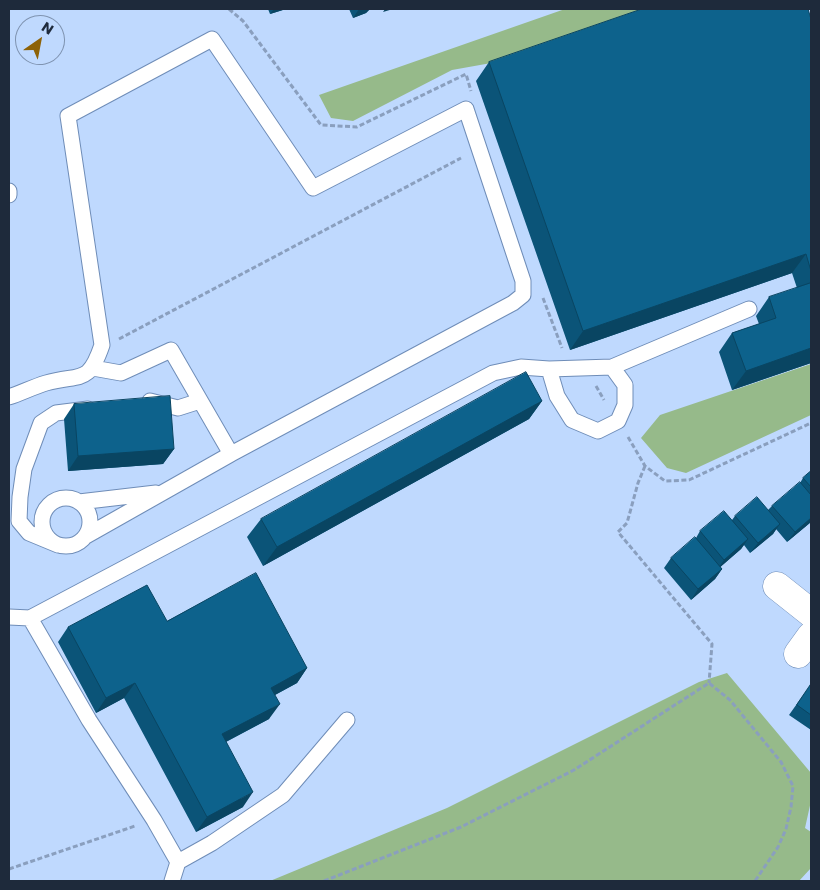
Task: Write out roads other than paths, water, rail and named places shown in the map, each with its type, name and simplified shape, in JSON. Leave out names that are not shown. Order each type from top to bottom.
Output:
[{"type":"street","points":[[777,586],[811,613]]},
{"type":"lane","points":[[9,398],[47,383],[81,377],[93,368],[102,344],[68,116],[212,39],[313,188],[466,110],[523,281],[523,295],[513,303],[232,454],[86,536],[74,545],[58,544],[30,533],[19,520],[20,497],[24,470],[41,423],[56,413],[104,407]]},
{"type":"lane","points":[[9,617],[30,618],[492,373],[521,367],[549,369],[612,367],[749,308]]},
{"type":"lane","points":[[93,368],[121,373],[171,350],[232,454]]},
{"type":"lane","points":[[549,369],[557,396],[572,420],[598,430],[618,421],[625,405],[625,385],[612,367]]},
{"type":"lane","points":[[140,402],[148,401],[178,408],[200,401]]},
{"type":"lane","points":[[79,502],[163,493]]},
{"type":"lane","points":[[58,544],[51,541],[46,535],[42,520],[49,506],[56,501],[71,499],[85,507],[90,521],[86,536]]},
{"type":"lane","points":[[30,618],[89,720],[154,820],[178,862]]},
{"type":"lane","points":[[172,881],[178,862],[212,844],[283,795],[347,720]]}]
